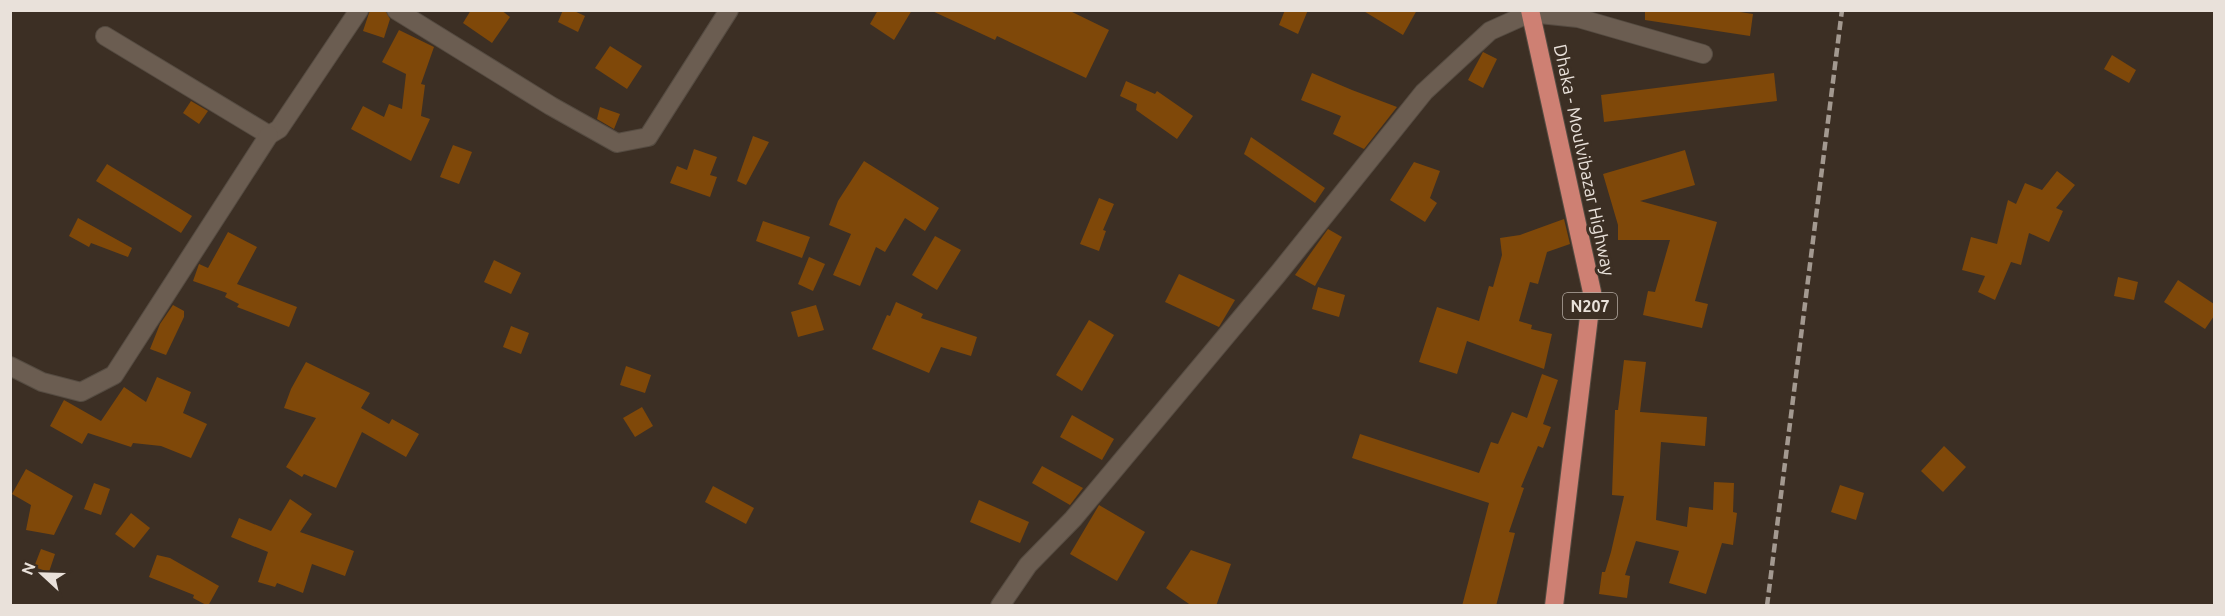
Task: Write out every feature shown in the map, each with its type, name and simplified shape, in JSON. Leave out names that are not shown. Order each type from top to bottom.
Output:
[{"type":"highway","name":"Dhaka - Moulvibazar Highway","points":[[1530,12],[1592,292],[1554,606]]},
{"type":"street","points":[[10,366],[42,382],[81,392],[114,375],[269,135],[279,129],[359,10]]},
{"type":"street","points":[[396,10],[551,106],[617,143],[648,137],[729,10]]},
{"type":"street","points":[[1000,606],[1028,565],[1081,510],[1277,275],[1424,92],[1490,31],[1530,12],[1578,18],[1703,54]]},
{"type":"street","points":[[105,36],[269,135]]},
{"type":"building","points":[[370,10],[385,10],[390,19],[384,38],[363,31]]},
{"type":"building","points":[[471,10],[501,10],[510,17],[492,43],[463,23]]},
{"type":"building","points":[[563,10],[572,10],[585,16],[578,32],[558,22]]},
{"type":"building","points":[[878,10],[912,10],[894,40],[870,24]]},
{"type":"building","points":[[930,10],[1068,10],[1109,30],[1086,78],[997,36],[995,40]]},
{"type":"building","points":[[1285,10],[1308,10],[1298,34],[1279,25]]},
{"type":"building","points":[[1362,10],[1417,10],[1403,35]]},
{"type":"building","points":[[1645,10],[1727,10],[1753,14],[1750,36],[1645,20]]},
{"type":"building","points":[[399,30],[434,47],[421,84],[425,85],[421,116],[430,119],[411,161],[351,129],[363,106],[384,117],[389,104],[402,109],[406,74],[382,62]]},
{"type":"building","points":[[610,46],[642,66],[627,89],[595,68]]},
{"type":"building","points":[[1483,52],[1497,59],[1483,88],[1468,80]]},
{"type":"building","points":[[2112,55],[2136,70],[2129,83],[2104,69]]},
{"type":"building","points":[[1312,73],[1397,107],[1364,149],[1333,134],[1341,116],[1301,100]]},
{"type":"building","points":[[1774,73],[1777,101],[1604,122],[1601,95]]},
{"type":"building","points":[[1126,81],[1155,94],[1157,91],[1193,116],[1177,139],[1136,110],[1137,104],[1120,96]]},
{"type":"building","points":[[191,101],[208,111],[199,124],[183,113]]},
{"type":"building","points":[[600,107],[620,114],[614,129],[597,119]]},
{"type":"building","points":[[753,136],[769,142],[746,185],[737,181]]},
{"type":"building","points":[[1251,137],[1325,188],[1315,203],[1244,154]]},
{"type":"building","points":[[453,145],[472,152],[459,184],[440,177]]},
{"type":"building","points":[[694,149],[717,157],[710,175],[717,177],[710,197],[670,183],[677,166],[687,170]]},
{"type":"building","points":[[1685,150],[1695,185],[1640,201],[1717,222],[1695,301],[1708,304],[1702,328],[1643,315],[1648,291],[1655,292],[1670,240],[1618,240],[1618,225],[1603,174]]},
{"type":"building","points":[[864,161],[939,208],[925,231],[905,218],[885,252],[876,247],[860,286],[833,275],[851,234],[829,225],[838,201]]},
{"type":"building","points":[[1414,162],[1440,171],[1430,198],[1437,203],[1425,222],[1390,200]]},
{"type":"building","points":[[107,164],[192,216],[181,233],[96,181]]},
{"type":"building","points":[[2057,171],[2075,185],[2056,208],[2063,211],[2049,242],[2029,233],[2021,265],[2011,262],[1995,300],[1978,292],[1985,276],[1962,270],[1971,237],[1997,244],[2008,200],[2016,204],[2025,183],[2042,190]]},
{"type":"building","points":[[1099,198],[1114,204],[1103,230],[1106,231],[1099,251],[1080,244]]},
{"type":"building","points":[[78,218],[132,248],[128,257],[91,243],[89,247],[69,236]]},
{"type":"building","points":[[1564,219],[1570,244],[1547,252],[1538,284],[1530,282],[1519,321],[1532,325],[1531,329],[1552,334],[1544,369],[1467,341],[1457,374],[1419,362],[1437,307],[1479,321],[1489,286],[1493,287],[1502,255],[1500,238],[1520,235]]},
{"type":"building","points":[[763,221],[810,237],[802,258],[756,241]]},
{"type":"building","points":[[1328,229],[1342,237],[1315,286],[1295,275]]},
{"type":"building","points":[[228,232],[257,247],[237,284],[297,307],[289,327],[237,307],[239,304],[225,297],[227,293],[193,281],[199,264],[208,268]]},
{"type":"building","points":[[935,236],[961,250],[937,290],[912,275]]},
{"type":"building","points":[[809,257],[825,264],[813,291],[798,284]]},
{"type":"building","points":[[494,260],[521,273],[511,294],[484,282]]},
{"type":"building","points":[[1179,274],[1235,300],[1219,327],[1165,302]]},
{"type":"building","points":[[2118,277],[2138,282],[2134,300],[2114,296]]},
{"type":"building","points":[[2178,280],[2214,304],[2214,316],[2205,329],[2164,302]]},
{"type":"building","points":[[1318,287],[1345,295],[1339,317],[1312,309]]},
{"type":"building","points":[[896,302],[923,314],[921,318],[977,337],[971,356],[941,347],[929,373],[872,349],[887,315],[890,316]]},
{"type":"building","points":[[173,305],[184,311],[184,317],[166,355],[150,349],[160,324]]},
{"type":"building","points":[[816,305],[824,330],[798,337],[791,312]]},
{"type":"building","points":[[1089,320],[1114,335],[1082,391],[1056,375]]},
{"type":"building","points":[[511,326],[529,333],[521,354],[503,347]]},
{"type":"building","points":[[1624,360],[1646,362],[1640,412],[1707,417],[1705,446],[1661,442],[1656,520],[1687,527],[1689,507],[1713,510],[1714,482],[1734,483],[1733,512],[1737,513],[1733,545],[1722,543],[1706,594],[1669,583],[1679,551],[1636,541],[1625,575],[1630,576],[1627,598],[1599,594],[1602,572],[1605,572],[1611,552],[1624,496],[1612,495],[1615,410],[1618,410]]},
{"type":"building","points":[[306,362],[370,393],[361,408],[389,424],[392,419],[419,434],[406,457],[362,432],[336,488],[304,474],[302,477],[286,467],[316,418],[284,408],[291,389]]},
{"type":"building","points":[[626,366],[651,375],[645,393],[620,385]]},
{"type":"building","points":[[1542,374],[1558,380],[1543,424],[1551,427],[1543,448],[1538,446],[1521,487],[1524,488],[1509,532],[1515,533],[1496,606],[1462,606],[1489,503],[1352,458],[1360,434],[1479,473],[1491,442],[1498,444],[1512,412],[1527,418]]},
{"type":"building","points":[[157,377],[191,392],[183,413],[207,424],[191,458],[161,446],[133,443],[131,447],[88,433],[82,444],[50,426],[64,400],[101,421],[124,387],[146,402]]},
{"type":"building","points":[[642,407],[653,426],[635,437],[623,418]]},
{"type":"building","points":[[1072,415],[1114,439],[1102,460],[1060,437]]},
{"type":"building","points":[[1944,446],[1966,467],[1943,492],[1921,471]]},
{"type":"building","points":[[1042,466],[1083,488],[1070,505],[1032,483]]},
{"type":"building","points":[[26,469],[73,496],[54,535],[26,530],[31,505],[12,494]]},
{"type":"building","points":[[94,483],[110,489],[101,515],[84,509]]},
{"type":"building","points":[[1840,485],[1864,493],[1856,520],[1831,512]]},
{"type":"building","points":[[713,486],[754,508],[746,524],[705,502]]},
{"type":"building","points":[[290,499],[312,514],[300,532],[354,551],[345,576],[312,564],[303,593],[277,583],[275,587],[258,582],[268,552],[231,537],[239,518],[271,531]]},
{"type":"building","points":[[979,500],[1029,522],[1020,543],[970,522]]},
{"type":"building","points":[[1099,505],[1145,532],[1117,581],[1070,554]]},
{"type":"building","points":[[131,513],[150,528],[134,548],[115,534]]},
{"type":"building","points":[[41,549],[55,554],[49,572],[34,567]]},
{"type":"building","points":[[1191,550],[1231,564],[1216,606],[1192,606],[1166,588]]},
{"type":"building","points":[[157,555],[170,558],[219,586],[208,606],[193,598],[194,595],[149,577]]},
{"type":"railway","points":[[1767,606],[1842,10]]}]
